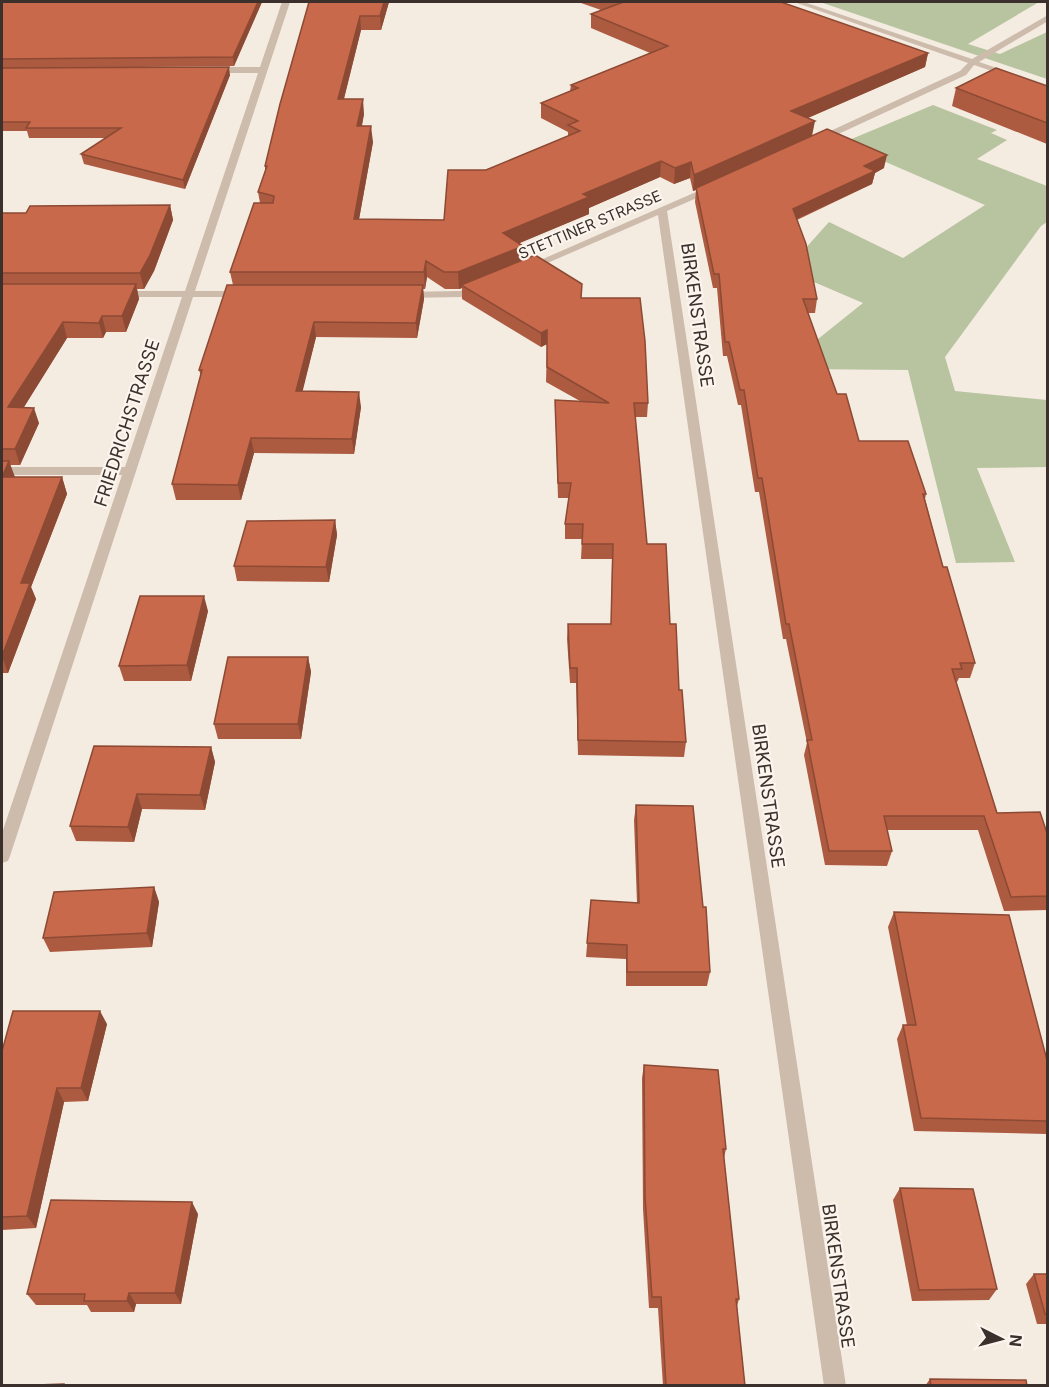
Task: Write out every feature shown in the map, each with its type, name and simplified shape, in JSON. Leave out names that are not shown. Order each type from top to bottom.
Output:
[{"type":"street","name":"FRIEDRICHSTRASSE","points":[[2,856],[286,2]]},
{"type":"street","points":[[798,2],[1047,88]]},
{"type":"street","points":[[806,145],[963,73],[973,62],[1047,16]]},
{"type":"street","points":[[203,70],[262,70]]},
{"type":"street","name":"STETTINER STRASSE","points":[[510,275],[723,183]]},
{"type":"street","name":"BIRKENSTRASSE","points":[[662,211],[835,1386]]},
{"type":"street","points":[[392,294],[461,294],[488,284]]},
{"type":"street","points":[[107,294],[261,294]]},
{"type":"street","points":[[2,471],[130,471]]},
{"type":"green space","points":[[820,2],[1039,2],[968,44],[1000,54],[1047,32],[1047,79]]},
{"type":"green space","points":[[933,105],[997,130],[991,133],[1007,140],[977,159],[1047,186],[1047,222],[1041,226],[945,357],[955,391],[1047,400],[1047,467],[977,468],[1015,562],[956,563],[908,370],[802,369],[798,355],[863,303],[786,270],[829,222],[903,258],[985,205],[842,143]]},
{"type":"building","points":[[2,2],[258,2],[233,57],[2,59]]},
{"type":"building","points":[[309,2],[384,2],[380,16],[360,16],[338,99],[363,99],[357,126],[371,126],[354,219],[444,220],[448,170],[486,170],[580,131],[568,125],[578,121],[541,103],[578,88],[571,85],[668,46],[591,14],[621,3],[616,2],[781,2],[928,53],[791,111],[815,121],[694,175],[691,162],[675,168],[661,161],[583,194],[589,197],[503,233],[523,246],[458,272],[444,272],[426,261],[424,272],[230,272],[254,203],[273,203],[274,196],[258,192],[267,166],[265,166],[280,104]]},
{"type":"building","points":[[229,67],[183,180],[81,154],[121,128],[26,128],[30,122],[2,122],[2,68]]},
{"type":"building","points":[[996,68],[1047,86],[1047,123],[956,88]]},
{"type":"building","points":[[827,129],[887,155],[864,166],[875,171],[793,209],[806,244],[817,299],[803,299],[837,394],[846,394],[859,441],[908,441],[926,494],[923,494],[943,567],[947,567],[975,663],[960,663],[962,669],[952,669],[997,813],[1040,812],[1047,833],[1047,896],[1011,897],[984,816],[884,816],[892,851],[829,851],[807,740],[812,740],[789,624],[786,624],[762,478],[758,478],[744,390],[740,390],[729,342],[725,342],[719,274],[714,274],[696,188]]},
{"type":"building","points":[[170,205],[150,255],[140,273],[2,273],[2,213],[26,213],[30,206]]},
{"type":"building","points":[[535,255],[582,284],[581,298],[640,298],[648,403],[634,403],[647,544],[666,544],[670,624],[676,624],[679,690],[682,690],[686,742],[578,740],[577,668],[570,668],[568,624],[611,624],[613,544],[582,544],[583,524],[565,524],[571,483],[558,483],[555,400],[609,403],[547,367],[547,330],[541,333],[461,285]]},
{"type":"building","points":[[2,284],[136,284],[122,316],[102,316],[99,323],[63,322],[8,407],[34,408],[15,449],[2,449]]},
{"type":"building","points":[[227,285],[423,285],[416,323],[314,322],[296,391],[359,392],[352,439],[251,438],[238,485],[172,484],[202,370],[199,370]]},
{"type":"building","points":[[2,461],[9,461],[2,477]]},
{"type":"building","points":[[2,477],[62,477],[21,583],[30,583],[2,656]]},
{"type":"building","points":[[335,520],[326,567],[234,566],[247,521]]},
{"type":"building","points":[[140,596],[204,596],[187,665],[119,666]]},
{"type":"building","points":[[228,657],[308,657],[298,724],[214,724]]},
{"type":"building","points":[[94,746],[211,747],[200,795],[137,794],[128,827],[70,826]]},
{"type":"building","points":[[636,805],[693,806],[703,907],[706,907],[710,972],[627,972],[627,945],[587,943],[591,900],[639,903]]},
{"type":"building","points":[[154,887],[147,933],[43,938],[54,892]]},
{"type":"building","points":[[894,912],[1009,915],[1047,1060],[1047,1121],[921,1118],[903,1025],[916,1025]]},
{"type":"building","points":[[13,1011],[100,1011],[81,1088],[57,1088],[27,1216],[2,1217],[2,1051]]},
{"type":"building","points":[[644,1065],[718,1070],[745,1386],[666,1386],[661,1297],[652,1297],[645,1197]]},
{"type":"building","points":[[900,1188],[973,1189],[997,1289],[919,1290]]},
{"type":"building","points":[[51,1200],[192,1202],[175,1293],[129,1293],[127,1301],[84,1301],[85,1294],[27,1294]]},
{"type":"building","points":[[1034,1274],[1047,1274],[1047,1314],[1045,1314]]},
{"type":"building","points":[[930,1379],[1026,1380],[1027,1386],[931,1386]]},
{"type":"building","points":[[64,1384],[64,1386],[7,1386]]}]
